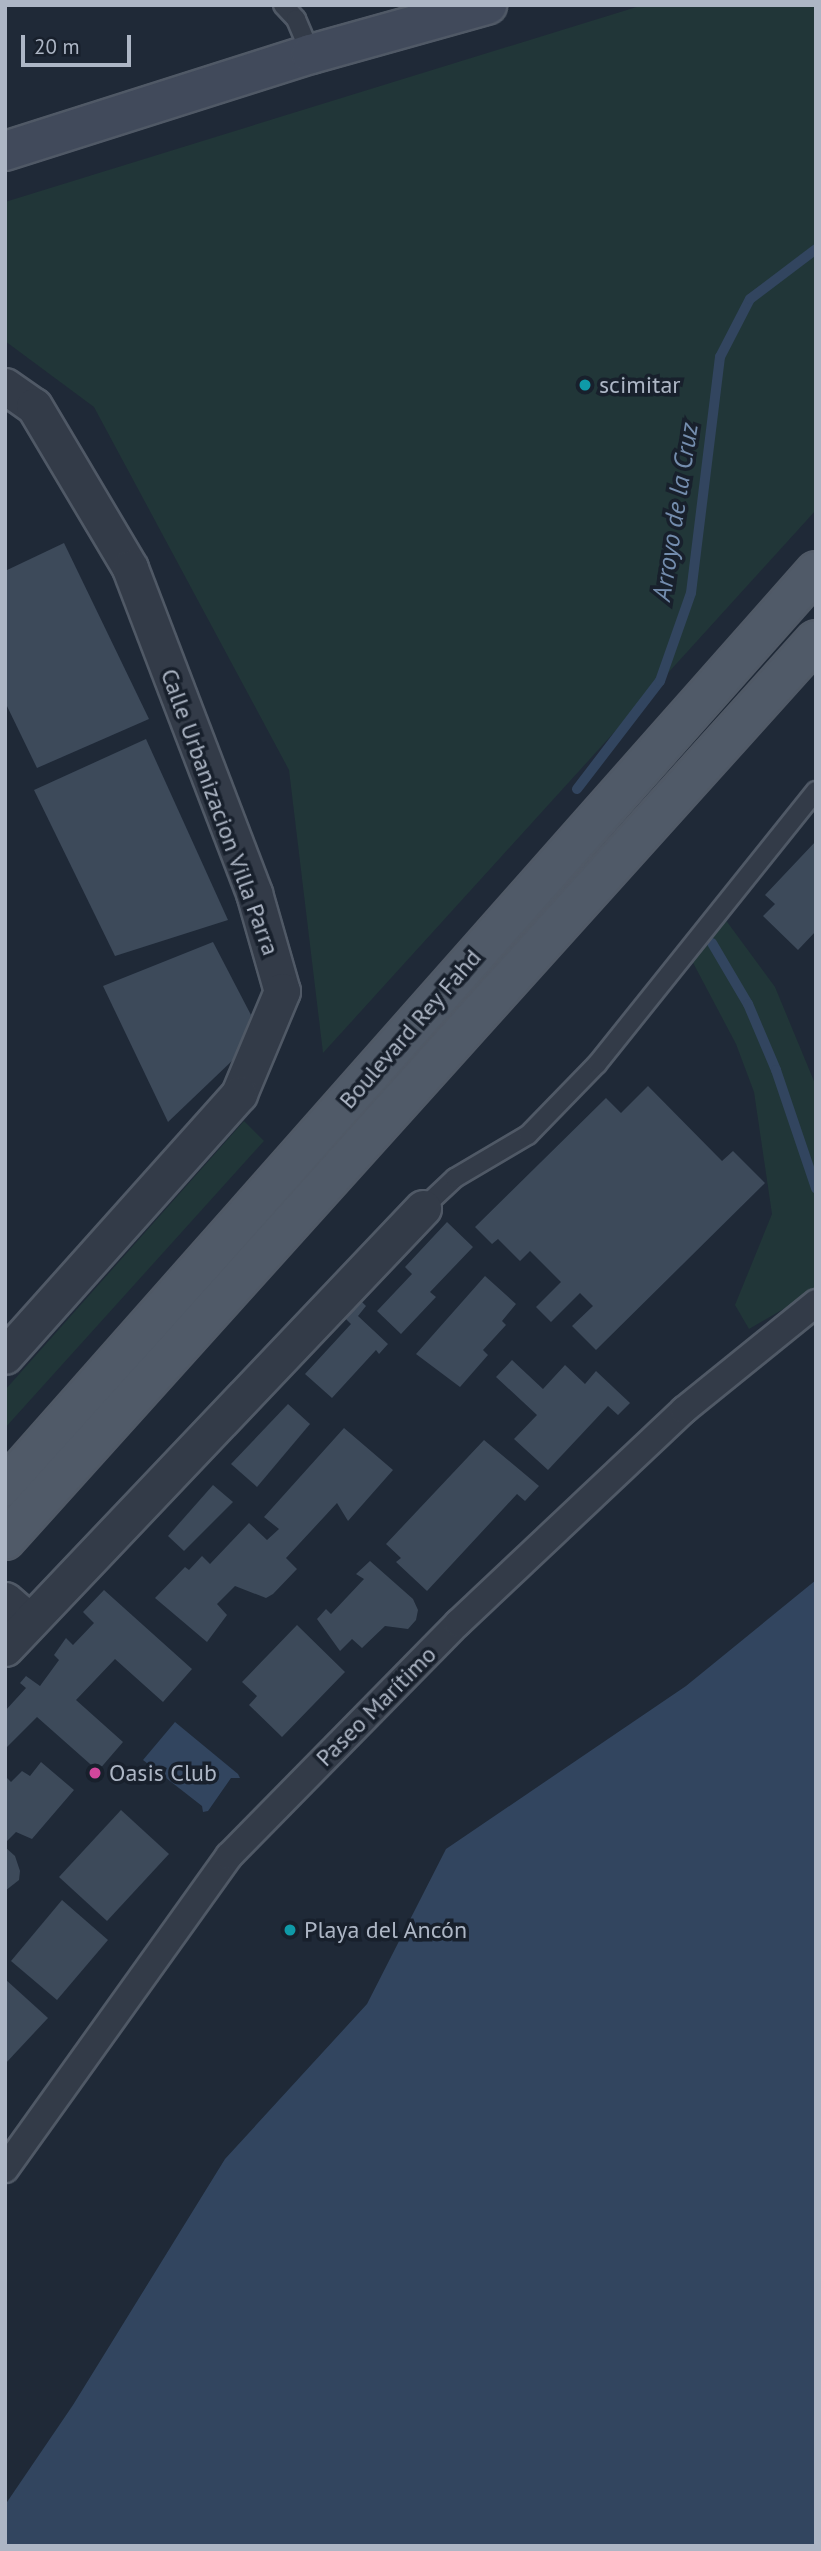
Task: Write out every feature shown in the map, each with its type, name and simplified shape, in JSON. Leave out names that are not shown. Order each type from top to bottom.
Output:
[{"type":"main road","points":[[5,151],[311,54],[487,5]]},
{"type":"main road","name":"Boulevard Rey Fahd","points":[[5,1487],[816,570]]},
{"type":"main road","name":"Boulevard Rey Fahd","points":[[5,1540],[816,640]]},
{"type":"street","name":"Calle Urbanizacion Villa Parra","points":[[5,386],[34,406],[130,568],[254,894],[282,990],[239,1094],[5,1356]]},
{"type":"street","points":[[5,1647],[17,1611],[423,1208]]},
{"type":"street","name":"Paseo Marítimo","points":[[5,2169],[229,1856],[458,1623],[684,1409],[815,1303]]},
{"type":"lane","points":[[283,5],[296,19],[311,54]]},
{"type":"lane","points":[[423,1208],[455,1178],[528,1135],[597,1064],[816,791]]},
{"type":"green space","points":[[643,5],[816,5],[816,510],[323,1053],[289,770],[94,407],[5,341],[5,202]]},
{"type":"green space","points":[[725,919],[775,987],[816,1086],[816,1290],[749,1329],[735,1305],[772,1214],[754,1092],[736,1044],[690,957]]},
{"type":"green space","points":[[244,1121],[264,1141],[5,1428],[5,1390]]},
{"type":"water","points":[[816,1580],[816,2546],[5,2546],[5,2505],[73,2405],[225,2159],[367,2004],[446,1849],[686,1686]]},
{"type":"water","points":[[175,1722],[240,1778],[231,1778],[208,1811],[203,1812],[202,1806],[143,1760]]},
{"type":"building","points":[[64,543],[149,719],[37,768],[5,702],[5,571]]},
{"type":"building","points":[[146,739],[228,920],[115,956],[34,790]]},
{"type":"building","points":[[816,841],[816,931],[798,950],[763,916],[775,904],[765,895]]},
{"type":"building","points":[[213,942],[251,1015],[235,1058],[168,1122],[103,986]]},
{"type":"building","points":[[648,1086],[722,1161],[733,1151],[765,1183],[596,1350],[572,1326],[593,1306],[580,1293],[551,1322],[536,1307],[561,1282],[530,1251],[520,1261],[498,1239],[492,1244],[475,1227],[606,1098],[621,1113]]},
{"type":"building","points":[[447,1222],[473,1247],[430,1292],[436,1297],[401,1334],[377,1311],[412,1274],[405,1267]]},
{"type":"building","points":[[485,1276],[516,1304],[502,1321],[506,1325],[483,1350],[488,1355],[460,1387],[416,1354]]},
{"type":"building","points":[[357,1297],[366,1306],[358,1316],[388,1344],[379,1354],[376,1350],[332,1398],[305,1374],[351,1324],[341,1314]]},
{"type":"building","points":[[512,1360],[543,1389],[565,1365],[585,1384],[596,1371],[630,1403],[618,1415],[608,1406],[548,1470],[514,1439],[537,1415],[496,1377]]},
{"type":"building","points":[[288,1404],[310,1424],[257,1487],[231,1464]]},
{"type":"building","points":[[344,1428],[393,1470],[348,1521],[337,1503],[286,1558],[297,1569],[273,1594],[266,1598],[235,1586],[217,1604],[227,1615],[207,1642],[155,1598],[185,1567],[189,1570],[202,1556],[210,1564],[249,1523],[267,1540],[279,1529],[264,1517]]},
{"type":"building","points":[[484,1440],[539,1486],[525,1501],[517,1494],[427,1591],[396,1562],[401,1558],[386,1544]]},
{"type":"building","points":[[213,1485],[233,1502],[184,1551],[168,1536]]},
{"type":"building","points":[[370,1561],[413,1599],[418,1610],[416,1620],[408,1629],[385,1626],[362,1648],[352,1639],[340,1651],[317,1619],[326,1609],[331,1614],[364,1579],[356,1574]]},
{"type":"building","points":[[104,1590],[192,1669],[163,1702],[115,1659],[76,1700],[123,1742],[98,1771],[37,1717],[5,1749],[5,1711],[26,1688],[20,1683],[26,1676],[40,1686],[59,1660],[54,1655],[66,1638],[73,1645],[94,1623],[83,1612]]},
{"type":"building","points":[[297,1625],[345,1672],[282,1737],[249,1705],[257,1696],[242,1682]]},
{"type":"building","points":[[41,1762],[74,1790],[32,1839],[16,1832],[5,1843],[5,1776],[11,1782],[22,1771],[30,1776]]},
{"type":"building","points":[[121,1810],[169,1854],[107,1921],[59,1877]]},
{"type":"building","points":[[5,1847],[15,1856],[20,1871],[19,1880],[5,1891]]},
{"type":"building","points":[[62,1900],[108,1940],[57,2000],[11,1961]]},
{"type":"building","points":[[5,1979],[48,2018],[5,2064]]},
{"type":"waterway","name":"Arroyo de la Cruz","points":[[577,789],[660,681],[691,593],[720,357],[750,299],[816,249]]},
{"type":"waterway","name":"Arroyo de la Cruz","points":[[712,943],[748,1004],[776,1070],[816,1188]]},
{"type":"place","name":"scimitar","points":[[585,385]]},
{"type":"place","name":"Oasis Club","points":[[95,1773]]},
{"type":"place","name":"Playa del Ancón","points":[[290,1930]]}]
